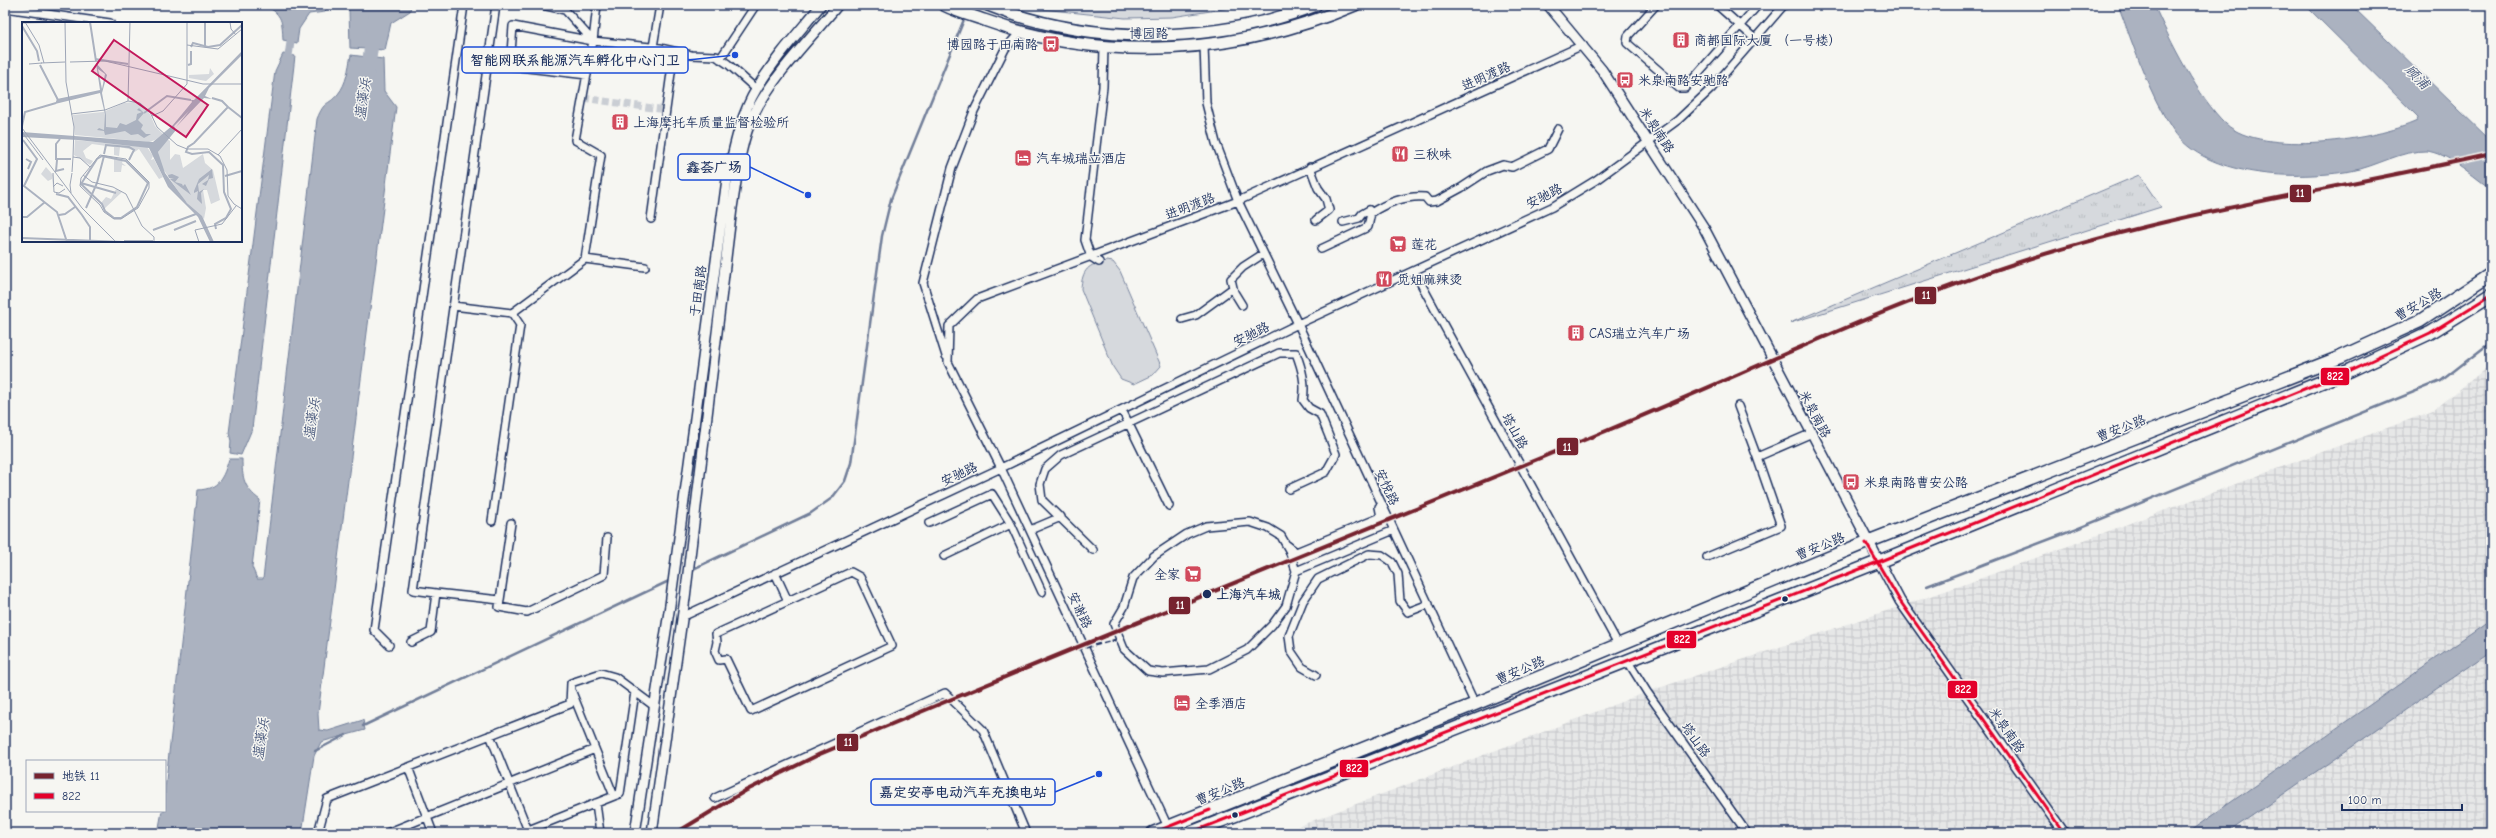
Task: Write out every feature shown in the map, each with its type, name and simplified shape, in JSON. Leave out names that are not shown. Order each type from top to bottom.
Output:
[{"type":"highway","name":"曹安公路","points":[[1153,833],[1475,704],[1868,542],[2384,338],[2420,321],[2491,274]]},
{"type":"highway","points":[[1190,833],[1878,562],[2394,352],[2430,333],[2491,295]]},
{"type":"main road","name":"博园路","points":[[992,7],[1042,22],[1097,33],[1160,35],[1255,25],[1316,5]]},
{"type":"main road","name":"博园路","points":[[946,6],[1020,32],[1059,41],[1104,46],[1150,48],[1204,44],[1262,36],[1355,5]]},
{"type":"street","points":[[389,645],[374,630],[464,5]]},
{"type":"street","points":[[496,5],[413,590],[500,600]]},
{"type":"street","points":[[542,5],[565,10],[593,41]]},
{"type":"street","points":[[585,259],[601,156],[575,140],[593,41],[597,5]]},
{"type":"street","points":[[653,47],[660,5]]},
{"type":"street","points":[[720,59],[754,5]]},
{"type":"street","name":"于田南路","points":[[635,833],[670,605],[714,268],[727,179],[734,147],[743,118],[756,89],[774,62],[821,5]]},
{"type":"street","name":"于田南路","points":[[652,833],[685,598],[725,269],[741,158],[754,114],[786,69],[838,5]]},
{"type":"street","name":"米泉南路","points":[[1548,5],[1583,45],[1704,228],[1810,434],[1900,601],[2064,833]]},
{"type":"street","points":[[1656,5],[1628,36],[1627,43],[1679,88],[1685,88],[1758,5]]},
{"type":"street","points":[[1717,5],[1756,39]]},
{"type":"street","name":"安驰路","points":[[682,617],[1001,468],[1298,324],[1414,272],[1552,207],[1649,143],[1697,104],[1756,39],[1784,5]]},
{"type":"street","points":[[5,8],[103,22]]},
{"type":"street","points":[[587,75],[510,66],[513,26],[593,41],[653,47],[691,55],[716,56],[756,89]]},
{"type":"street","points":[[948,362],[923,283],[952,168],[974,111],[1001,56],[1020,32]]},
{"type":"street","name":"安悦路","points":[[1204,44],[1206,103],[1216,142],[1238,201],[1298,324],[1475,704]]},
{"type":"street","name":"进明渡路","points":[[1001,468],[948,362],[949,326],[977,299],[1238,201],[1310,167],[1583,45]]},
{"type":"street","points":[[1099,262],[1091,257],[1086,240],[1103,87],[1104,46]]},
{"type":"street","points":[[651,219],[674,51]]},
{"type":"street","points":[[1320,249],[1368,228],[1371,213],[1383,205],[1416,196],[1425,197],[1429,202],[1437,201],[1461,188],[1487,171],[1503,165],[1512,167],[1548,149],[1558,129]]},
{"type":"street","points":[[1310,167],[1318,188],[1326,199],[1329,210],[1316,220]]},
{"type":"street","points":[[1343,222],[1359,218],[1362,214],[1369,210],[1371,213]]},
{"type":"street","points":[[1242,305],[1233,288],[1232,279],[1243,267],[1263,254]]},
{"type":"street","points":[[453,306],[512,313],[585,259],[645,267]]},
{"type":"street","points":[[714,268],[725,269]]},
{"type":"street","name":"塔山路","points":[[1414,272],[1618,644]]},
{"type":"street","points":[[1182,319],[1196,315],[1233,288]]},
{"type":"street","points":[[492,521],[520,325],[512,313]]},
{"type":"street","points":[[1094,550],[1061,516],[1042,500],[1040,484],[1045,469],[1061,455],[1279,353],[1296,353],[1302,370],[1305,388],[1303,400],[1309,408],[1320,414],[1336,454],[1326,472],[1289,490]]},
{"type":"street","points":[[1707,557],[1781,526],[1738,406]]},
{"type":"street","points":[[1122,410],[1169,506]]},
{"type":"street","points":[[1757,457],[1810,434]]},
{"type":"street","name":"安谢路","points":[[1001,468],[1168,827]]},
{"type":"street","points":[[929,523],[992,494],[1010,524],[1042,592]]},
{"type":"street","points":[[1285,544],[1296,552],[1381,517],[1379,507],[1382,505]]},
{"type":"street","points":[[1030,530],[1061,516]]},
{"type":"street","points":[[1250,522],[1268,528],[1281,536],[1296,571],[1286,606],[1272,625],[1247,650],[1210,669],[1163,673],[1148,671],[1133,660],[1120,643],[1114,624],[1124,607],[1134,578],[1154,556],[1187,534],[1206,526],[1250,522]]},
{"type":"street","points":[[511,523],[499,607],[527,612],[604,575],[607,538]]},
{"type":"street","points":[[944,556],[1010,524]]},
{"type":"street","points":[[1296,571],[1394,530]]},
{"type":"street","points":[[1316,676],[1302,667],[1291,651],[1289,636],[1303,601],[1318,579],[1369,554],[1382,555],[1392,562],[1398,574],[1400,601],[1408,612],[1428,604]]},
{"type":"street","points":[[851,572],[860,577],[892,646],[751,711],[726,659],[719,660],[715,651],[717,642],[716,634],[788,601],[851,572]]},
{"type":"street","points":[[775,573],[788,601]]},
{"type":"street","points":[[411,642],[431,632],[436,593]]},
{"type":"street","name":"塔山路","points":[[1627,660],[1647,692],[1747,833]]},
{"type":"street","points":[[318,833],[327,799],[570,704],[572,683],[601,673],[615,677],[654,706]]},
{"type":"street","points":[[571,690],[614,796]]},
{"type":"street","points":[[490,735],[526,832],[620,794],[635,692]]},
{"type":"street","points":[[715,798],[945,693],[983,730],[1026,833]]},
{"type":"street","points":[[387,833],[595,749]]},
{"type":"street","points":[[408,767],[433,833]]},
{"type":"street","points":[[596,803],[600,833]]},
{"type":"shaded area","points":[[2491,364],[2491,833],[1281,833],[1647,692],[1963,585],[2433,411]]},
{"type":"green space","points":[[1031,5],[1249,5],[1172,17],[1125,18],[1042,9]]},
{"type":"green space","points":[[2139,175],[2161,207],[1790,323]]},
{"type":"green space","points":[[1100,262],[1113,262],[1120,271],[1161,366],[1153,375],[1134,384],[1121,379],[1113,367],[1081,289],[1083,277],[1087,269]]},
{"type":"water","points":[[326,5],[325,12],[309,14],[299,29],[297,43],[283,40],[282,24],[279,16],[272,9],[266,6]]},
{"type":"water","points":[[342,5],[411,5],[410,11],[391,23],[385,50],[350,48],[349,10]]},
{"type":"water","name":"顾浦","points":[[2118,5],[2154,5],[2176,51],[2195,84],[2205,100],[2226,124],[2243,134],[2265,140],[2292,143],[2348,139],[2399,128],[2417,121],[2418,117],[2305,5],[2351,5],[2491,141],[2491,181],[2487,186],[2451,160],[2427,151],[2408,153],[2351,171],[2306,175],[2281,175],[2255,172],[2230,167],[2207,158],[2188,146],[2173,130],[2164,116],[2142,69]]},
{"type":"water","points":[[283,54],[295,56],[252,429],[241,455],[230,453],[231,441],[229,433],[275,71]]},
{"type":"water","points":[[351,55],[383,59],[384,91],[396,107],[318,714],[319,730],[328,731],[363,720],[365,730],[321,742],[314,756],[302,833],[158,833],[162,812],[166,812],[166,780],[198,490],[211,487],[219,481],[225,472],[229,459],[242,459],[243,477],[247,487],[260,500],[252,567],[257,579],[263,579],[317,119],[322,108],[341,90],[347,76]]},
{"type":"water","points":[[2491,620],[2491,651],[2227,833],[2187,833]]},
{"type":"waterway","name":"蕰藻浜","points":[[367,76],[377,5]]},
{"type":"waterway","points":[[967,12],[970,5]]},
{"type":"waterway","points":[[691,570],[811,513],[832,498],[845,481],[851,463],[882,236],[891,199],[965,17]]},
{"type":"waterway","points":[[287,66],[292,32]]},
{"type":"waterway","points":[[1927,586],[2074,530],[2441,381],[2491,342]]},
{"type":"waterway","points":[[363,726],[671,580]]},
{"type":"waterway","points":[[315,751],[346,735]]},
{"type":"tunnel","points":[[583,98],[666,110]]},
{"type":"railway","points":[[1068,652],[1115,640]]},
{"type":"metro line","name":"11","points":[[676,833],[745,791],[820,754],[1659,409],[1869,318],[1975,277],[2086,242],[2143,227],[2491,154]]},
{"type":"transit line","name":"822","points":[[1190,833],[1878,562],[2351,370],[2430,333],[2491,295]]},
{"type":"transit line","name":"822","points":[[1866,543],[1900,601],[2064,833]]},
{"type":"transit line","name":"822","points":[[1153,833],[1210,810]]},
{"type":"place","name":"商都国际大厦 （一号楼）","points":[[1681,40]]},
{"type":"place","name":"博园路于田南路","points":[[1051,44]]},
{"type":"place","name":"智能网联系能源汽车孵化中心门卫","points":[[735,55]]},
{"type":"place","name":"米泉南路安驰路","points":[[1625,80]]},
{"type":"place","name":"上海摩托车质量监督检验所","points":[[620,122]]},
{"type":"place","name":"三秋味","points":[[1400,154]]},
{"type":"place","name":"汽车城瑞立酒店","points":[[1023,158]]},
{"type":"place","name":"鑫荟广场","points":[[808,195]]},
{"type":"place","name":"莲花","points":[[1398,244]]},
{"type":"place","name":"觅姐麻辣烫","points":[[1384,279]]},
{"type":"place","name":"CAS瑞立汽车广场","points":[[1576,333]]},
{"type":"place","name":"米泉南路曹安公路","points":[[1851,482]]},
{"type":"place","name":"全家","points":[[1193,574]]},
{"type":"place","name":"上海汽车城","points":[[1207,594]]},
{"type":"place","name":"全季酒店","points":[[1182,703]]},
{"type":"place","name":"嘉定安亭电动汽车充换电站","points":[[1099,774]]}]
